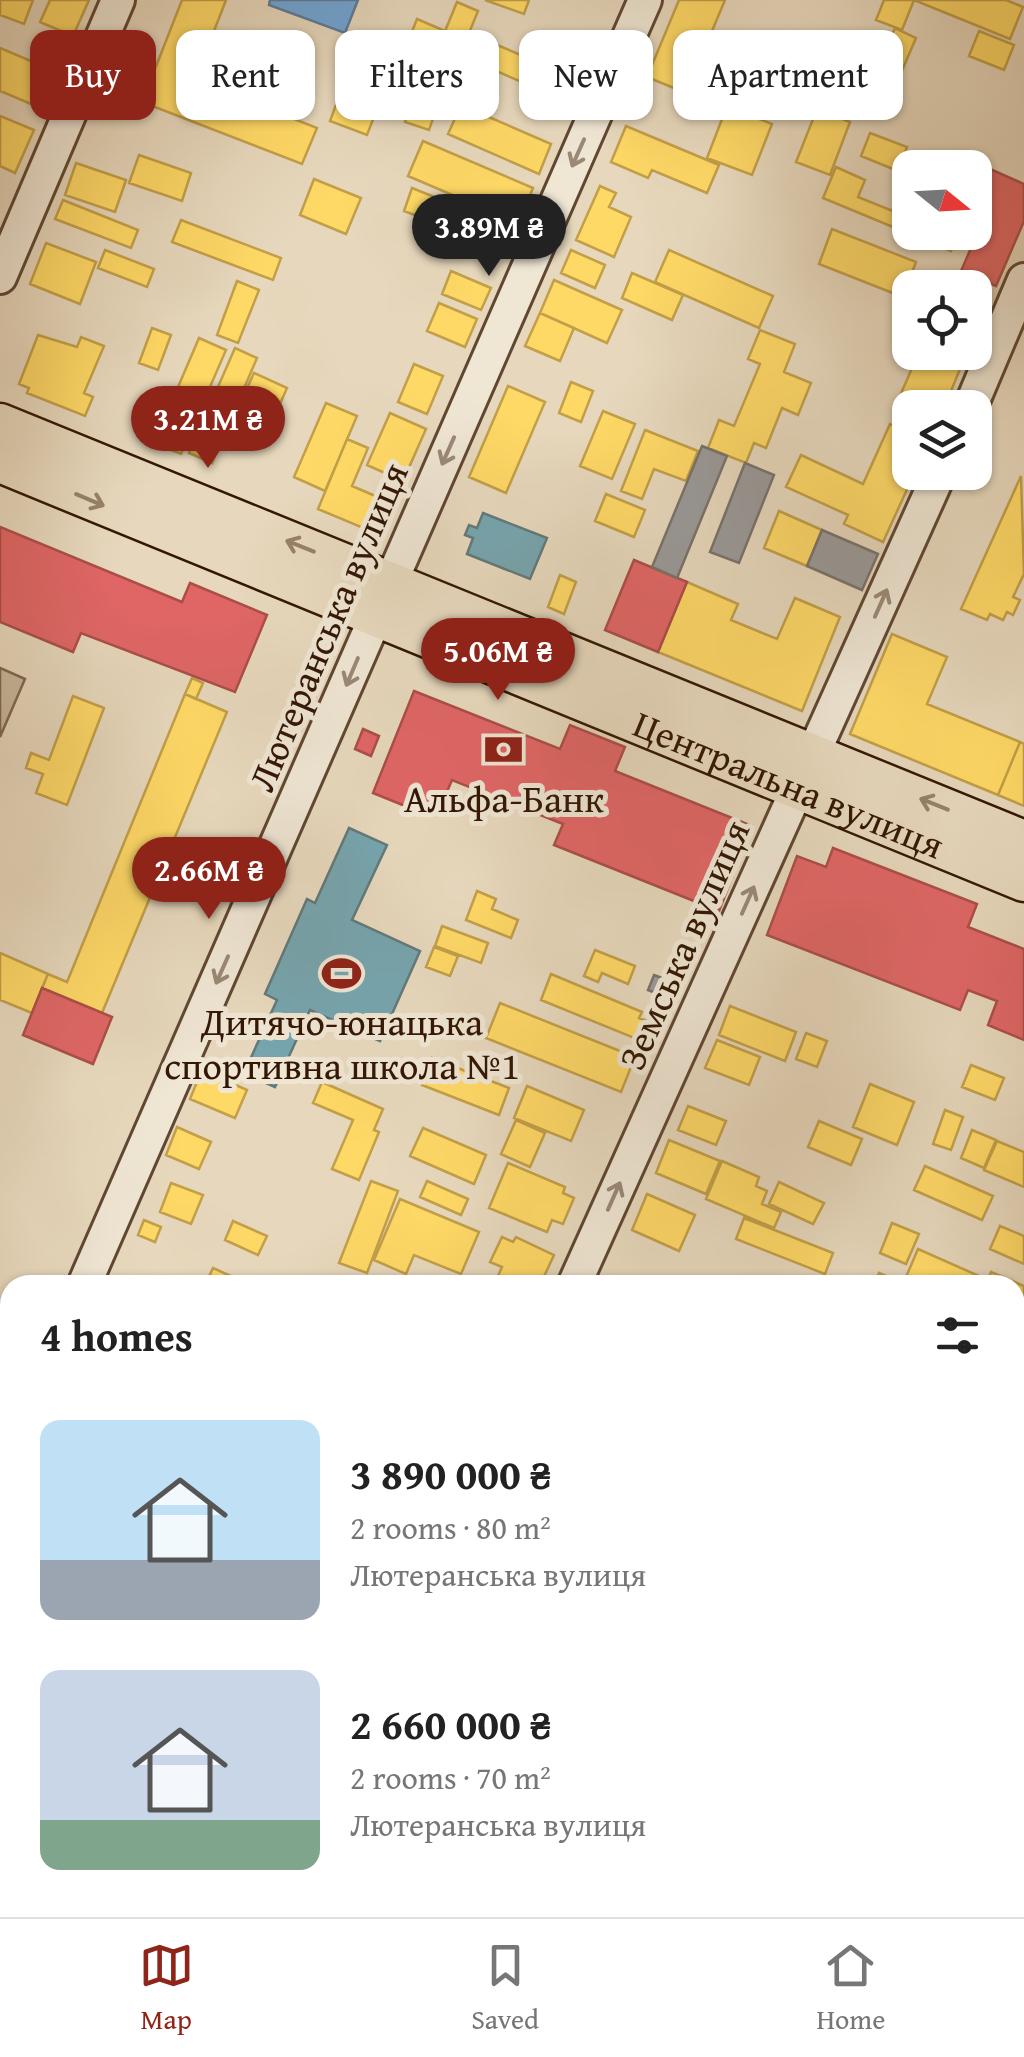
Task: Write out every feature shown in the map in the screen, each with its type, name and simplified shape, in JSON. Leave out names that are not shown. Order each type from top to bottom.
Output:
[{"type":"main road","name":"Центральна вулиця","points":[[0,424],[383,599],[806,772],[1024,881]]},
{"type":"main road","name":"Центральна вулиця","points":[[0,462],[383,599]]},
{"type":"main road","name":"Центральна вулиця","points":[[806,772],[1024,841]]},
{"type":"street","points":[[0,277],[118,0]]},
{"type":"street","name":"Лютеранська вулиця","points":[[88,1275],[645,0]]},
{"type":"street","points":[[978,390],[1024,280]]},
{"type":"street","name":"Земська вулиця","points":[[579,1275],[932,490]]},
{"type":"shaded area","points":[[0,668],[25,679],[0,737]]},
{"type":"building: Homes","points":[[0,0],[33,0],[24,24],[0,15]]},
{"type":"building: Homes","points":[[50,0],[89,0],[76,30],[59,30],[40,22]]},
{"type":"building: Homes","points":[[182,0],[226,0],[214,30],[176,30],[176,115],[156,107],[156,66]]},
{"type":"building: Homes","points":[[485,0],[529,0],[524,14]]},
{"type":"building: Homes","points":[[679,0],[725,0],[712,30],[673,30],[673,88],[653,79],[653,63]]},
{"type":"building: Homes","points":[[884,0],[914,0],[902,30],[876,20]]},
{"type":"building: Homes","points":[[914,0],[1006,0],[1023,7],[1010,39]]},
{"type":"building: Homes","points":[[457,2],[478,11],[470,30],[445,30]]},
{"type":"building: Homes","points":[[417,19],[443,30],[413,30]]},
{"type":"building: Homes","points":[[979,31],[1014,45],[1004,70],[969,56]]},
{"type":"building: Homes","points":[[903,32],[916,38],[903,68]]},
{"type":"building: Homes","points":[[499,46],[519,54],[519,81],[499,72]]},
{"type":"building: Homes","points":[[0,48],[30,61],[30,104],[0,91]]},
{"type":"building: Homes","points":[[335,107],[335,120],[373,120],[367,135],[330,121]]},
{"type":"building: Homes","points":[[0,116],[34,130],[15,173],[0,166]]},
{"type":"building: Homes","points":[[188,120],[297,120],[317,128],[302,164]]},
{"type":"building: Homes","points":[[406,120],[432,120],[429,130]]},
{"type":"building: Homes","points":[[454,120],[496,120],[551,144],[539,174],[448,134]]},
{"type":"building: Homes","points":[[722,120],[762,120],[772,124],[752,175],[707,158]]},
{"type":"building: Homes","points":[[813,120],[850,122],[830,175],[796,162]]},
{"type":"building: Homes","points":[[626,126],[719,165],[707,193],[652,170],[648,178],[611,162]]},
{"type":"building: Homes","points":[[870,133],[907,147],[892,150],[892,169],[861,156]]},
{"type":"building: Homes","points":[[423,141],[533,188],[518,223],[408,176]]},
{"type":"building: Homes","points":[[139,155],[191,173],[182,201],[129,183]]},
{"type":"building: Homes","points":[[76,163],[126,180],[115,212],[65,195]]},
{"type":"building: Homes","points":[[836,167],[865,180],[858,197],[892,211],[892,227],[823,198]]},
{"type":"building: Homes","points":[[314,179],[361,198],[346,234],[300,215]]},
{"type":"building: Homes","points":[[600,186],[616,193],[609,207],[631,217],[614,257],[576,240]]},
{"type":"building: Homes","points":[[412,188],[447,202],[438,224],[404,211]]},
{"type":"building: Homes","points":[[63,200],[138,230],[131,248],[55,219]]},
{"type":"building: Homes","points":[[465,214],[514,233],[505,253],[457,234]]},
{"type":"building: Homes","points":[[181,220],[281,258],[273,280],[172,242]]},
{"type":"building: Homes","points":[[832,229],[916,262],[913,270],[892,270],[892,293],[819,264]]},
{"type":"building: Homes","points":[[46,243],[96,262],[80,304],[30,284]]},
{"type":"building: Homes","points":[[105,250],[154,269],[147,287],[98,268]]},
{"type":"building: Homes","points":[[571,250],[605,265],[595,288],[561,273]]},
{"type":"building: Homes","points":[[669,250],[773,296],[759,328],[655,282]]},
{"type":"building: Homes","points":[[451,271],[491,288],[481,310],[442,294]]},
{"type":"building: Homes","points":[[632,273],[683,295],[672,320],[622,298]]},
{"type":"building: Homes","points":[[554,280],[622,310],[607,343],[540,313]]},
{"type":"building: Homes","points":[[237,281],[259,290],[238,343],[217,335]]},
{"type":"building: Homes","points":[[439,303],[477,319],[465,347],[427,331]]},
{"type":"building: Homes","points":[[540,313],[574,328],[560,361],[525,346]]},
{"type":"building: Homes","points":[[152,328],[171,335],[158,370],[139,363]]},
{"type":"building: Homes","points":[[760,330],[795,344],[784,372],[811,383],[798,415],[782,408],[766,448],[754,443],[746,463],[708,448],[719,420],[734,426],[760,364],[748,359]]},
{"type":"building: Homes","points":[[38,335],[77,347],[81,337],[104,346],[84,393],[93,397],[85,416],[27,393],[29,388],[19,384]]},
{"type":"building: Homes","points":[[199,338],[226,350],[181,454],[154,443]]},
{"type":"building: Homes","points":[[235,348],[257,358],[212,463],[189,453]]},
{"type":"building: Homes","points":[[414,364],[443,376],[427,414],[398,402]]},
{"type":"building: Homes","points":[[911,370],[960,370],[951,390],[902,390]]},
{"type":"building: Homes","points":[[254,373],[287,388],[267,434],[233,419]]},
{"type":"building: Homes","points":[[571,382],[593,391],[581,422],[559,413]]},
{"type":"building: Homes","points":[[508,386],[545,402],[506,493],[469,477]]},
{"type":"building: Homes","points":[[326,403],[357,416],[325,491],[294,477]]},
{"type":"building: Homes","points":[[603,411],[635,424],[612,479],[580,466]]},
{"type":"building: Homes","points":[[390,413],[426,429],[403,481],[367,465]]},
{"type":"building: Homes","points":[[890,424],[892,490],[907,490],[883,542],[844,524],[848,515],[786,487],[801,455],[863,484]]},
{"type":"building: Homes","points":[[645,430],[698,451],[686,481],[654,469],[642,499],[621,491]]},
{"type":"building: Homes","points":[[347,439],[368,448],[352,486],[394,504],[380,535],[318,509]]},
{"type":"building: Homes","points":[[1021,476],[1024,574],[1013,597],[1020,600],[1013,615],[1007,612],[1003,620],[990,614],[987,620],[961,609]]},
{"type":"building: Homes","points":[[606,494],[645,510],[634,537],[595,521]]},
{"type":"building: Homes","points":[[779,511],[822,530],[807,566],[764,548]]},
{"type":"building: Homes","points":[[560,575],[576,582],[564,614],[548,607]]},
{"type":"building: Homes","points":[[687,582],[738,604],[731,620],[777,639],[795,598],[840,617],[802,711],[658,652]]},
{"type":"building: Homes","points":[[892,634],[947,657],[927,704],[1020,742],[998,795],[850,734]]},
{"type":"building: Homes","points":[[192,678],[203,683],[196,699],[185,694]]},
{"type":"building: Homes","points":[[185,694],[227,712],[102,1013],[42,988],[48,974],[67,982]]},
{"type":"building: Homes","points":[[73,696],[104,708],[67,805],[36,793],[43,774],[26,768],[31,753],[49,760]]},
{"type":"building: Homes","points":[[1020,742],[1024,744],[1024,806],[998,795]]},
{"type":"building: Homes","points":[[477,891],[496,899],[492,909],[518,920],[511,938],[466,920]]},
{"type":"building: Homes","points":[[442,926],[488,943],[481,963],[435,946]]},
{"type":"building: Homes","points":[[434,947],[458,956],[450,976],[426,967]]},
{"type":"building: Homes","points":[[595,950],[635,966],[628,984],[602,973],[598,982],[584,976]]},
{"type":"building: Homes","points":[[0,953],[48,974],[32,1013],[0,1000]]},
{"type":"building: Homes","points":[[551,974],[642,1012],[639,1018],[657,1025],[649,1044],[541,1000]]},
{"type":"building: Homes","points":[[500,1003],[635,1057],[621,1092],[486,1038]]},
{"type":"building: Homes","points":[[730,1006],[796,1032],[785,1061],[719,1035]]},
{"type":"building: Homes","points":[[806,1033],[827,1041],[817,1067],[796,1059]]},
{"type":"building: Homes","points":[[717,1040],[760,1057],[749,1085],[705,1068]]},
{"type":"building: Homes","points":[[432,1058],[509,1088],[499,1115],[422,1085]]},
{"type":"building: Homes","points":[[205,1062],[233,1073],[229,1082],[247,1090],[235,1118],[190,1099]]},
{"type":"building: Homes","points":[[971,1065],[1004,1078],[995,1100],[962,1087]]},
{"type":"building: Homes","points":[[322,1082],[383,1109],[374,1130],[379,1132],[359,1180],[332,1169],[353,1120],[313,1103]]},
{"type":"building: Homes","points":[[870,1084],[914,1102],[897,1145],[853,1127]]},
{"type":"building: Homes","points":[[527,1086],[584,1110],[571,1141],[514,1118]]},
{"type":"building: Homes","points":[[688,1106],[726,1121],[716,1145],[678,1130]]},
{"type":"building: Homes","points":[[945,1110],[963,1117],[951,1150],[933,1144]]},
{"type":"building: Homes","points":[[516,1120],[545,1133],[530,1167],[501,1154]]},
{"type":"building: Homes","points":[[819,1121],[862,1139],[851,1165],[808,1147]]},
{"type":"building: Homes","points":[[177,1127],[211,1142],[199,1169],[166,1155]]},
{"type":"building: Homes","points":[[423,1128],[486,1155],[474,1184],[410,1156]]},
{"type":"building: Homes","points":[[972,1130],[996,1140],[984,1168],[961,1158]]},
{"type":"building: Homes","points":[[669,1140],[720,1161],[706,1194],[656,1173]]},
{"type":"building: Homes","points":[[997,1141],[1024,1152],[1024,1187],[984,1170]]},
{"type":"building: Homes","points":[[722,1161],[759,1177],[756,1186],[767,1191],[762,1204],[781,1212],[774,1228],[706,1199]]},
{"type":"building: Homes","points":[[508,1163],[565,1187],[563,1193],[574,1198],[563,1224],[552,1220],[547,1232],[489,1208]]},
{"type":"building: Homes","points":[[925,1166],[993,1196],[982,1220],[914,1190]]},
{"type":"building: Homes","points":[[371,1181],[398,1191],[367,1273],[339,1263]]},
{"type":"building: Homes","points":[[427,1181],[468,1199],[461,1215],[420,1197]]},
{"type":"building: Homes","points":[[779,1182],[824,1203],[813,1224],[769,1204]]},
{"type":"building: Homes","points":[[171,1183],[203,1195],[191,1224],[160,1212]]},
{"type":"building: Homes","points":[[647,1194],[695,1215],[679,1251],[632,1230]]},
{"type":"building: Homes","points":[[400,1199],[479,1232],[461,1274],[414,1255],[406,1274],[374,1260]]},
{"type":"building: Homes","points":[[744,1218],[833,1253],[825,1274],[736,1239]]},
{"type":"building: Homes","points":[[144,1220],[161,1227],[155,1242],[138,1235]]},
{"type":"building: Homes","points":[[233,1221],[267,1236],[258,1255],[225,1240]]},
{"type":"building: Homes","points":[[892,1223],[919,1234],[906,1264],[880,1253]]},
{"type":"building: Homes","points":[[1000,1226],[1024,1236],[1024,1264],[990,1249]]},
{"type":"building: Homes","points":[[502,1237],[513,1242],[516,1237],[554,1255],[545,1275],[498,1275],[502,1267],[490,1262]]},
{"type":"building: Homes","points":[[918,1249],[977,1275],[907,1275]]},
{"type":"building: Homes","points":[[213,1268],[228,1275],[210,1275]]},
{"type":"building: Shops","points":[[992,170],[1024,184],[1024,221],[996,286],[992,284],[992,270],[961,270],[970,250],[992,250]]},
{"type":"building: Shops","points":[[0,527],[182,602],[190,583],[267,615],[235,692],[81,633],[73,652],[0,622]]},
{"type":"building: Shops","points":[[634,560],[687,582],[658,652],[605,630]]},
{"type":"building: Shops","points":[[414,691],[560,749],[570,725],[625,747],[615,771],[752,826],[719,911],[554,845],[563,824],[452,780],[443,801],[432,796],[425,814],[373,793]]},
{"type":"building: Shops","points":[[363,729],[379,736],[371,756],[355,749]]},
{"type":"building: Shops","points":[[833,848],[977,904],[968,927],[1024,949],[1024,1040],[988,1025],[997,1001],[968,990],[960,1010],[767,935],[797,856],[826,867]]},
{"type":"building: Shops","points":[[42,988],[112,1017],[93,1064],[23,1035]]},
{"type":"building: Schools","points":[[270,0],[358,0],[346,30],[269,5]]},
{"type":"building: Public","points":[[483,513],[547,538],[530,579],[467,554],[473,538],[465,535],[469,525],[477,528]]},
{"type":"building: Public","name":"Дитячо-юнацька спортивна школа №1","points":[[349,828],[387,845],[352,920],[420,951],[380,1041],[310,1010],[275,1087],[244,1073],[277,1000],[265,994],[307,899],[315,903]]},
{"type":"building: Industry","points":[[702,446],[727,456],[677,578],[652,567]]},
{"type":"building: Industry","points":[[745,463],[774,475],[739,563],[710,552]]},
{"type":"building: Industry","points":[[822,530],[878,554],[862,590],[807,566]]},
{"type":"building: Industry","points":[[654,975],[678,984],[672,1000],[648,990]]},
{"type":"place","name":"Альфа-Банк","points":[[504,750]]},
{"type":"place","name":"Дитячо-юнацька спортивна школа №1","points":[[342,973]]}]
